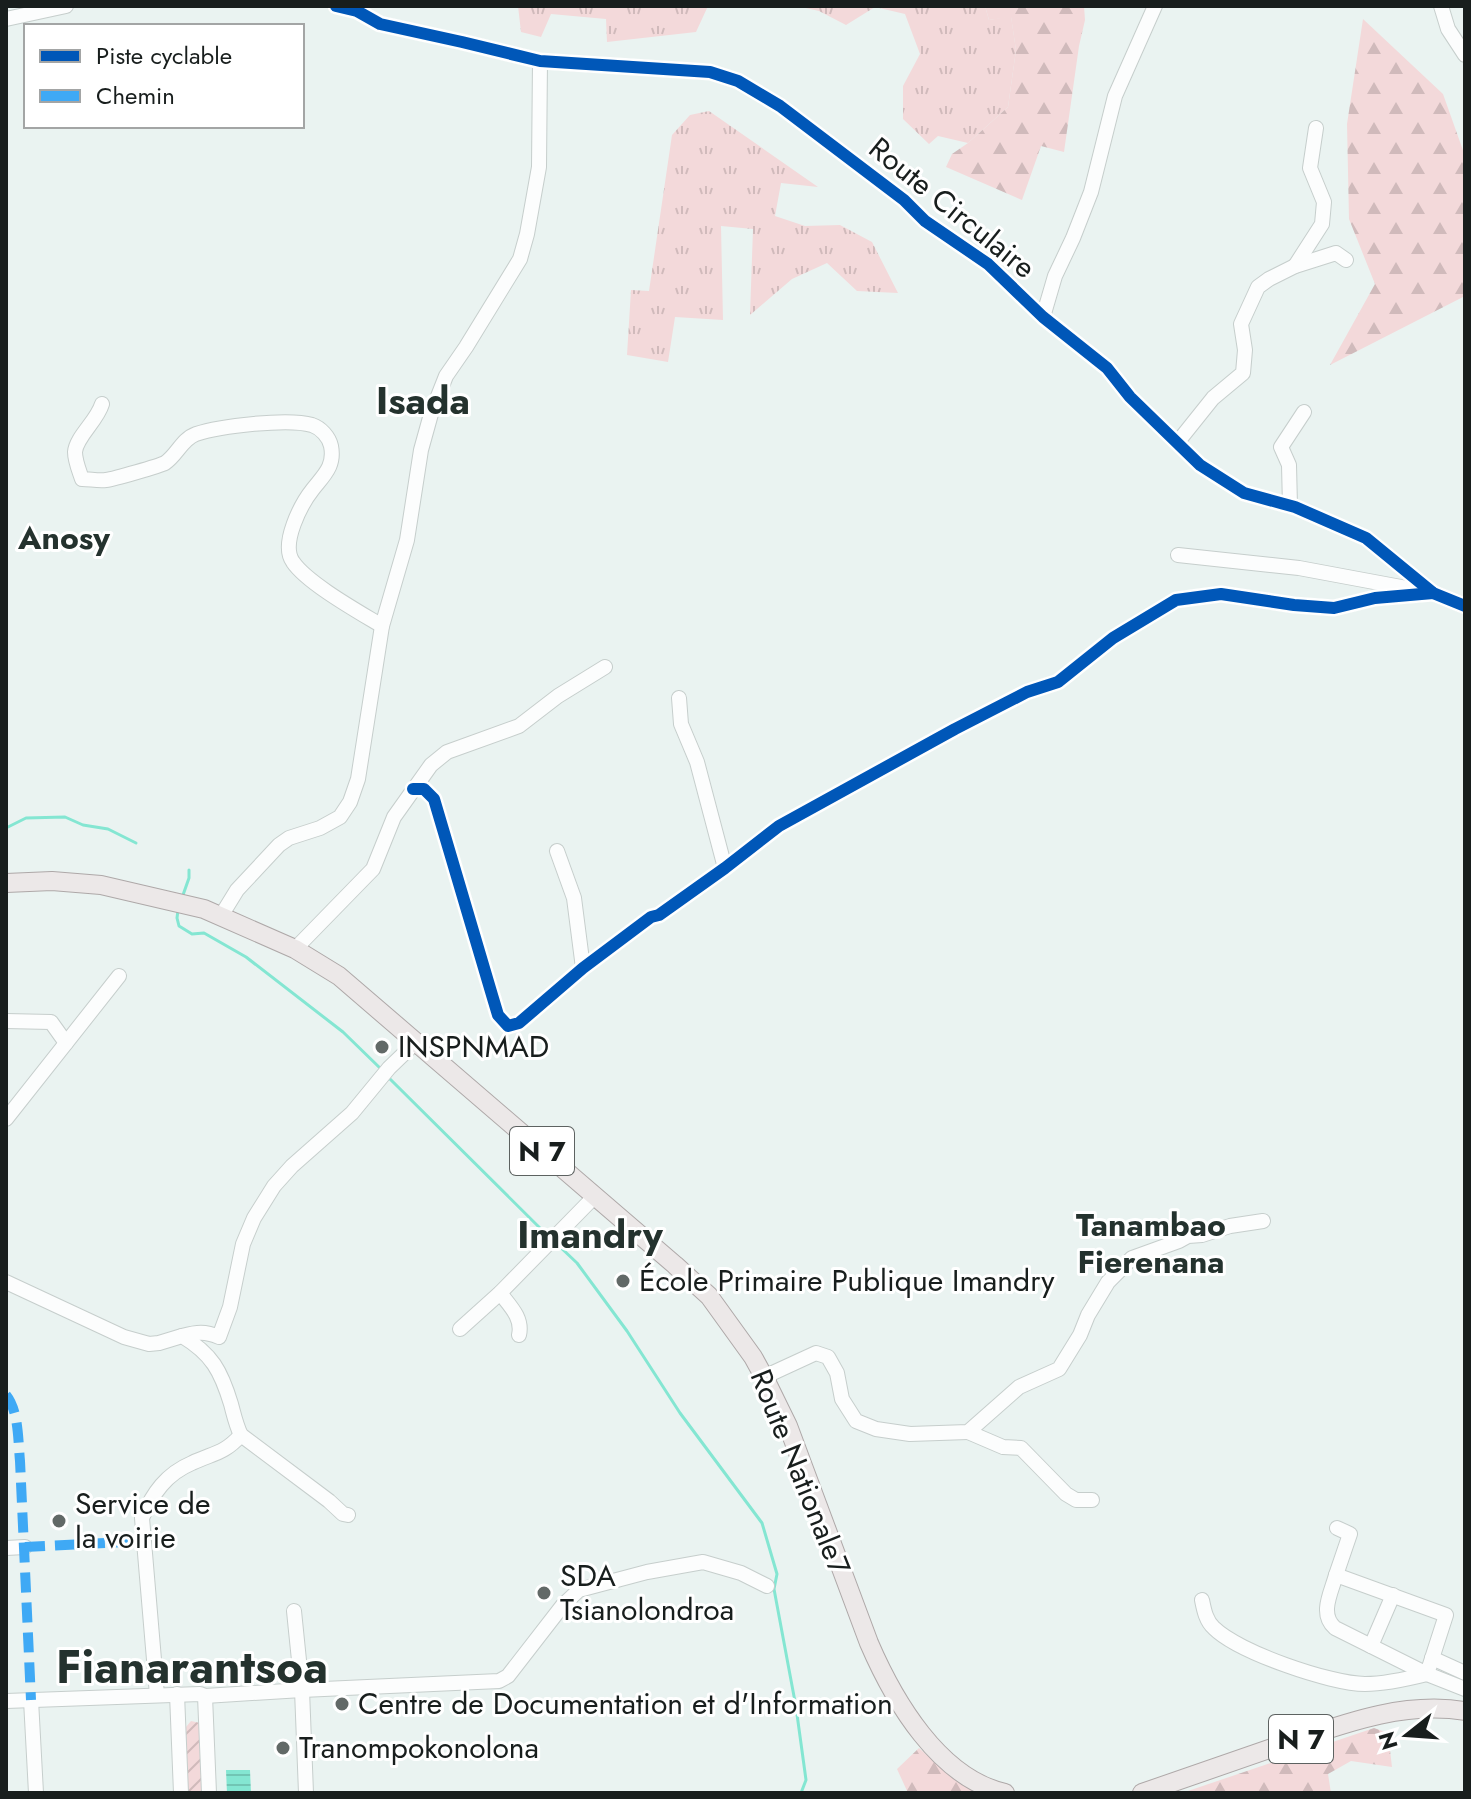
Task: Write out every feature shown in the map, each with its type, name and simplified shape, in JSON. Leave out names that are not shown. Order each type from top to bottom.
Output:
[{"type":"main road","name":"N 7","points":[[6,883],[52,881],[101,885],[177,901],[204,909],[295,949]]},
{"type":"main road","name":"Route Nationale7","points":[[295,949],[339,976],[709,1296],[753,1357],[788,1426],[861,1623],[883,1675],[905,1712],[960,1773],[1005,1793]]},
{"type":"main road","name":"N 7","points":[[1142,1793],[1334,1727],[1372,1717],[1408,1710],[1446,1708],[1465,1711]]},
{"type":"street","points":[[8,14],[66,6]]},
{"type":"street","name":"Route Circulaire","points":[[336,6],[357,8],[380,24],[540,61],[710,72],[738,81],[780,106],[904,200],[925,221],[988,264],[1043,317],[1107,368],[1130,397],[1200,465],[1244,493],[1290,506],[1366,538],[1433,593],[1465,606]]},
{"type":"street","points":[[1043,317],[1055,276],[1091,192],[1115,96],[1155,6]]},
{"type":"street","points":[[1441,6],[1448,29],[1465,55]]},
{"type":"street","points":[[221,916],[237,890],[279,845],[340,817],[350,802],[358,779],[382,626],[407,540],[421,450],[431,414],[446,376],[520,259],[527,234],[539,167],[540,61]]},
{"type":"street","points":[[1295,266],[1322,224],[1324,202],[1310,168],[1316,128]]},
{"type":"street","points":[[1177,443],[1213,398],[1243,373],[1245,350],[1241,324],[1258,287],[1295,266],[1336,253],[1346,260]]},
{"type":"street","points":[[102,404],[99,415],[75,446],[75,458],[82,479],[108,480],[165,462],[182,443],[195,435],[260,423],[314,426],[330,439],[333,453],[330,469],[310,493],[292,527],[288,545],[292,561],[321,587],[382,626]]},
{"type":"street","points":[[1290,506],[1289,465],[1281,447],[1304,412]]},
{"type":"street","points":[[1178,555],[1299,568],[1433,593]]},
{"type":"street","points":[[413,789],[424,789],[434,799],[498,1015],[508,1026],[519,1023],[583,968],[779,826],[1015,698],[1058,682],[1113,638],[1176,600],[1221,594],[1334,608],[1375,598],[1433,593]]},
{"type":"street","points":[[295,949],[373,869],[394,817],[431,765],[447,752],[519,726],[558,696],[605,667]]},
{"type":"street","points":[[679,698],[681,724],[697,762],[725,868]]},
{"type":"street","points":[[557,851],[574,898],[583,968]]},
{"type":"street","points":[[6,1119],[13,1098],[66,1043],[119,976]]},
{"type":"street","points":[[6,1021],[51,1022],[66,1043]]},
{"type":"street","points":[[213,1361],[230,1307],[243,1244],[254,1218],[274,1186],[352,1113],[416,1042]]},
{"type":"street","points":[[460,1329],[500,1293],[595,1196]]},
{"type":"street","points":[[968,1432],[1019,1387],[1059,1369],[1108,1282],[1132,1258],[1188,1236],[1263,1221]]},
{"type":"street","points":[[6,1282],[124,1337],[149,1344],[197,1332],[219,1337]]},
{"type":"street","points":[[500,1293],[521,1325],[519,1335]]},
{"type":"street","points":[[182,1336],[213,1361],[224,1380],[241,1435],[348,1515]]},
{"type":"street","points":[[764,1377],[816,1353],[828,1357],[837,1373],[842,1399],[856,1421],[876,1429],[910,1434],[968,1432],[1003,1447],[1021,1448],[1066,1494],[1076,1500],[1092,1500]]},
{"type":"street","points":[[157,1695],[142,1518],[160,1484],[191,1463],[230,1447],[241,1435]]},
{"type":"street","points":[[1337,1528],[1350,1534],[1326,1611],[1328,1622],[1427,1674],[1465,1689]]},
{"type":"street","points":[[6,1548],[25,1547]]},
{"type":"street","points":[[6,1701],[177,1694],[205,1696],[499,1681],[508,1676],[563,1605],[579,1590],[647,1572],[703,1562],[741,1573],[767,1586]]},
{"type":"street","points":[[1336,1575],[1446,1615],[1427,1674]]},
{"type":"street","points":[[1371,1646],[1393,1595]]},
{"type":"street","points":[[1202,1600],[1213,1628],[1232,1641],[1278,1663],[1325,1678],[1363,1685],[1389,1683],[1427,1674]]},
{"type":"street","points":[[294,1611],[302,1690],[306,1793]]},
{"type":"street","points":[[1432,1658],[1465,1673]]},
{"type":"street","points":[[177,1694],[181,1793]]},
{"type":"street","points":[[205,1696],[209,1793]]},
{"type":"street","points":[[31,1700],[36,1793]]},
{"type":"green space","points":[[518,6],[708,6],[696,32],[607,42],[606,19],[551,14],[541,37],[521,32]]},
{"type":"green space","points":[[797,6],[985,6],[989,20],[1011,16],[1016,50],[1008,107],[968,143],[938,136],[929,144],[903,119],[903,86],[920,54],[905,14],[875,7],[846,25],[819,11]]},
{"type":"green space","points":[[985,6],[1084,6],[1085,20],[1064,152],[1041,146],[1022,200],[946,167],[952,154],[1008,107],[1016,50],[1011,17],[989,20]]},
{"type":"green space","points":[[1363,19],[1443,94],[1465,156],[1465,296],[1330,365],[1375,284],[1349,219],[1347,124]]},
{"type":"green space","points":[[709,111],[818,187],[781,183],[775,216],[805,226],[840,225],[872,242],[898,293],[857,291],[827,263],[792,279],[750,315],[753,229],[721,226],[723,320],[675,317],[668,362],[627,355],[631,290],[649,291],[672,135],[690,115]]},
{"type":"green space","points":[[191,1721],[200,1723],[202,1793],[188,1791],[186,1727]]},
{"type":"green space","points":[[1374,1728],[1388,1733],[1392,1767],[1351,1761],[1328,1774],[1331,1793],[1182,1793]]},
{"type":"green space","points":[[919,1748],[951,1777],[988,1793],[908,1793],[897,1769]]},
{"type":"shaded area","points":[[226,1770],[250,1770],[251,1793],[227,1793]]},
{"type":"waterway","points":[[6,828],[26,818],[65,817],[83,825],[108,829],[136,843]]},
{"type":"waterway","points":[[183,895],[189,870]]},
{"type":"waterway","points":[[178,910],[179,926],[192,934],[204,933],[246,957],[343,1032],[381,1069]]},
{"type":"waterway","points":[[389,1078],[548,1236]]},
{"type":"waterway","points":[[557,1244],[577,1263],[627,1331],[680,1413],[762,1523],[777,1574],[774,1589],[806,1780],[801,1793]]},
{"type":"marked path","points":[[6,1395],[16,1418],[18,1436],[31,1700]]},
{"type":"marked path","points":[[25,1547],[144,1541]]},
{"type":"cycle path","points":[[336,6],[357,11],[380,24],[540,61],[710,72],[738,81],[780,106],[904,200],[925,221],[988,264],[1043,317],[1107,368],[1130,397],[1200,465],[1244,493],[1295,507],[1366,538],[1433,593],[1465,606]]},
{"type":"cycle path","points":[[413,789],[424,789],[434,799],[498,1015],[508,1026],[519,1023],[583,968],[779,826],[955,729],[1027,692],[1058,682],[1113,638],[1176,600],[1221,594],[1334,608],[1375,598],[1433,593]]},
{"type":"place","name":"INSPNMAD","points":[[382,1047]]},
{"type":"place","name":"École Primaire Publique Imandry","points":[[623,1281]]},
{"type":"place","name":"Service de la voirie","points":[[59,1521]]},
{"type":"place","name":"SDA Tsianolondroa","points":[[544,1593]]},
{"type":"place","name":"Centre de Documentation et d'Information","points":[[342,1704]]},
{"type":"place","name":"Tranompokonolona","points":[[283,1748]]},
{"type":"district","name":"Isada","points":[[423,401]]},
{"type":"district","name":"Anosy","points":[[64,538]]},
{"type":"district","name":"Imandry","points":[[590,1235]]},
{"type":"district","name":"Tanambao Fierenana","points":[[1151,1244]]},
{"type":"district","name":"Fianarantsoa","points":[[192,1667]]}]
